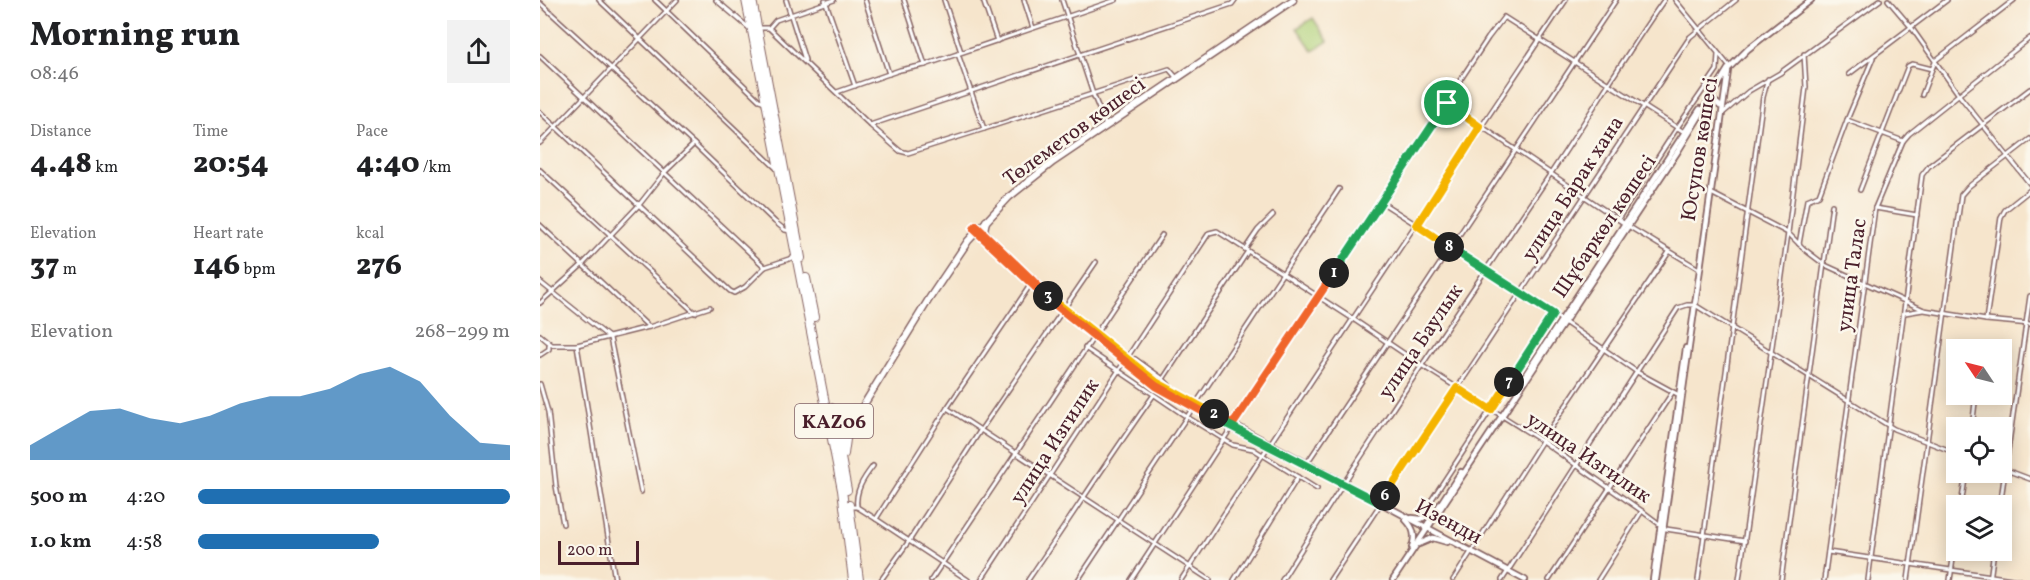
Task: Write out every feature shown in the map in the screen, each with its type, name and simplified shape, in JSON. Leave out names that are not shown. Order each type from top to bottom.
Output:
[{"type":"highway","name":"KАZ06","points":[[746,0],[755,29],[836,444],[853,507],[859,580]]},
{"type":"highway","name":"KАZ06","points":[[752,0],[766,103],[791,231],[831,408],[853,580]]},
{"type":"highway","points":[[831,408],[843,417],[855,413]]},
{"type":"highway","points":[[843,464],[847,432]]},
{"type":"main road","name":"Төлеметов көшесі","points":[[836,444],[847,432],[929,299],[976,229],[1030,179],[1287,0]]},
{"type":"main road","name":"Төлеметов көшесі","points":[[836,444],[942,271],[995,205],[1028,177],[1293,0]]},
{"type":"main road","points":[[968,241],[977,235],[986,238],[984,227],[987,219]]},
{"type":"street","points":[[599,0],[779,170]]},
{"type":"street","points":[[655,0],[759,100],[766,103]]},
{"type":"street","points":[[540,143],[677,0]]},
{"type":"street","points":[[716,0],[746,27],[755,29],[769,28],[776,20],[834,0]]},
{"type":"street","points":[[786,0],[806,61]]},
{"type":"street","points":[[865,0],[889,74]]},
{"type":"street","points":[[904,0],[924,65]]},
{"type":"street","points":[[944,0],[984,129]]},
{"type":"street","points":[[983,0],[997,41]]},
{"type":"street","points":[[1024,0],[1033,28]]},
{"type":"street","points":[[1062,0],[1105,125]]},
{"type":"street","points":[[837,92],[997,41],[1101,2],[1116,0]]},
{"type":"street","points":[[870,125],[1232,3],[1235,0]]},
{"type":"street","points":[[1181,580],[1566,0]]},
{"type":"street","points":[[1306,465],[1616,0]]},
{"type":"street","name":"улица Баулык","points":[[1282,580],[1342,484],[1486,271],[1664,0]]},
{"type":"street","points":[[1675,0],[1728,67]]},
{"type":"street","name":"улица Барак хана","points":[[1329,580],[1690,37],[1736,0]]},
{"type":"street","name":"Шұбаркөл көшесі","points":[[1392,580],[1627,225],[1728,67],[1746,46],[1806,0]]},
{"type":"street","name":"Шұбаркөл көшесі","points":[[1686,134],[1728,67],[1811,0]]},
{"type":"street","points":[[1722,114],[1749,91],[1768,80],[1880,0]]},
{"type":"street","points":[[1888,0],[1936,60],[1959,95],[2030,184]]},
{"type":"street","points":[[1849,74],[1947,0]]},
{"type":"street","points":[[1922,94],[1936,60],[2014,0]]},
{"type":"street","points":[[826,1],[855,86]]},
{"type":"street","points":[[540,3],[694,144],[775,222],[785,230],[791,231]]},
{"type":"street","points":[[1131,580],[1504,16],[1686,134]]},
{"type":"street","points":[[769,28],[806,61],[853,110],[900,150],[908,153],[1169,69],[1175,76]]},
{"type":"street","name":"улица Талас","points":[[1824,580],[1875,208],[1903,141],[1909,134],[2030,39]]},
{"type":"street","points":[[1618,219],[1716,70],[1718,54]]},
{"type":"street","points":[[1739,580],[1788,233],[1806,87],[1804,54]]},
{"type":"street","points":[[540,56],[765,267]]},
{"type":"street","points":[[1799,244],[1807,200],[1819,195],[1846,120],[1874,56]]},
{"type":"street","points":[[1860,190],[1908,66],[1912,64],[1932,69]]},
{"type":"street","name":"Юсупов көшесі","points":[[1710,193],[1720,106],[1728,67]]},
{"type":"street","name":"Юсупов көшесі","points":[[1655,580],[1728,67]]},
{"type":"street","points":[[1698,580],[1763,97],[1768,80]]},
{"type":"street","points":[[1868,580],[1925,170],[2030,89]]},
{"type":"street","points":[[1705,106],[1713,101],[1720,106]]},
{"type":"street","points":[[1447,103],[1584,197],[1699,269]]},
{"type":"street","points":[[540,112],[730,291],[734,293],[744,287],[765,267],[798,255]]},
{"type":"street","points":[[1846,120],[1903,141]]},
{"type":"street","points":[[1908,580],[1961,195],[1968,187],[2030,139]]},
{"type":"street","points":[[540,303],[583,264],[639,205],[665,172],[694,144]]},
{"type":"street","points":[[540,170],[695,313]]},
{"type":"street","points":[[1078,580],[1339,189]]},
{"type":"street","points":[[1986,320],[2001,217],[2005,210],[2030,190]]},
{"type":"street","points":[[1710,193],[1788,233],[1825,265],[1924,310],[1946,315],[2028,324]]},
{"type":"street","points":[[1381,202],[1521,292],[1637,372],[1681,396]]},
{"type":"street","points":[[1781,580],[1832,205]]},
{"type":"street","points":[[1875,208],[1917,215]]},
{"type":"street","points":[[1162,379],[1258,230],[1273,215]]},
{"type":"street","points":[[540,225],[649,327]]},
{"type":"street","name":"Изенди","points":[[976,229],[1062,310],[1168,392],[1525,580]]},
{"type":"street","name":"улица Изгилик","points":[[981,580],[1209,233],[1217,231],[1421,365],[1542,441],[1662,526]]},
{"type":"street","points":[[931,580],[1162,235]]},
{"type":"street","points":[[1453,580],[1542,441],[1669,252]]},
{"type":"street","points":[[881,580],[1096,262]]},
{"type":"street","points":[[540,282],[610,338],[641,492]]},
{"type":"street","points":[[876,519],[946,408],[1032,282]]},
{"type":"street","points":[[2012,417],[2028,324],[2030,296]]},
{"type":"street","points":[[1502,580],[1678,308],[1694,305],[1889,426],[1905,435],[1946,449]]},
{"type":"street","points":[[540,335],[552,345],[577,345],[649,327],[710,307]]},
{"type":"street","points":[[1905,313],[1924,310]]},
{"type":"street","points":[[1425,510],[1553,314]]},
{"type":"street","points":[[540,355],[549,349],[548,343]]},
{"type":"street","points":[[577,345],[615,580]]},
{"type":"street","points":[[1085,348],[1153,396],[1233,445],[1250,447],[1317,489]]},
{"type":"street","points":[[1135,359],[1169,385],[1168,392]]},
{"type":"street","points":[[540,384],[548,412],[556,486],[563,524]]},
{"type":"street","points":[[1549,580],[1672,393]]},
{"type":"street","points":[[1028,580],[1084,498],[1106,461],[1153,396]]},
{"type":"street","points":[[946,408],[1210,580]]},
{"type":"street","points":[[873,466],[856,494],[853,507],[876,519],[968,580]]},
{"type":"street","points":[[2012,472],[2030,479]]},
{"type":"street","points":[[1234,580],[1298,477]]},
{"type":"street","points":[[1406,518],[1421,519],[1438,510]]},
{"type":"street","points":[[1438,510],[1436,528],[1447,540]]},
{"type":"street","points":[[1598,580],[1642,511]]},
{"type":"street","points":[[1406,518],[1413,528],[1415,539],[1413,547]]},
{"type":"street","points":[[1662,526],[1670,531],[1744,542]]},
{"type":"street","points":[[1413,547],[1427,539],[1447,540]]},
{"type":"street","points":[[1828,552],[1990,578],[2019,580]]},
{"type":"street","points":[[1950,580],[1952,561]]},
{"type":"street","points":[[1990,578],[1992,561]]},
{"type":"street","name":"Изенди","points":[[1507,572],[1519,580]]},
{"type":"green space","points":[[1313,18],[1328,41],[1313,51],[1297,28]]},
{"type":"route","points":[[1447,103],[1233,424],[1156,382],[1063,309],[1033,281],[1031,283],[974,229],[976,226],[1033,281],[1031,283],[1062,312],[1156,386],[1268,447],[1305,466],[1307,464],[1380,503],[1457,388],[1491,410],[1553,314],[1417,225],[1480,127],[1447,103]]}]
